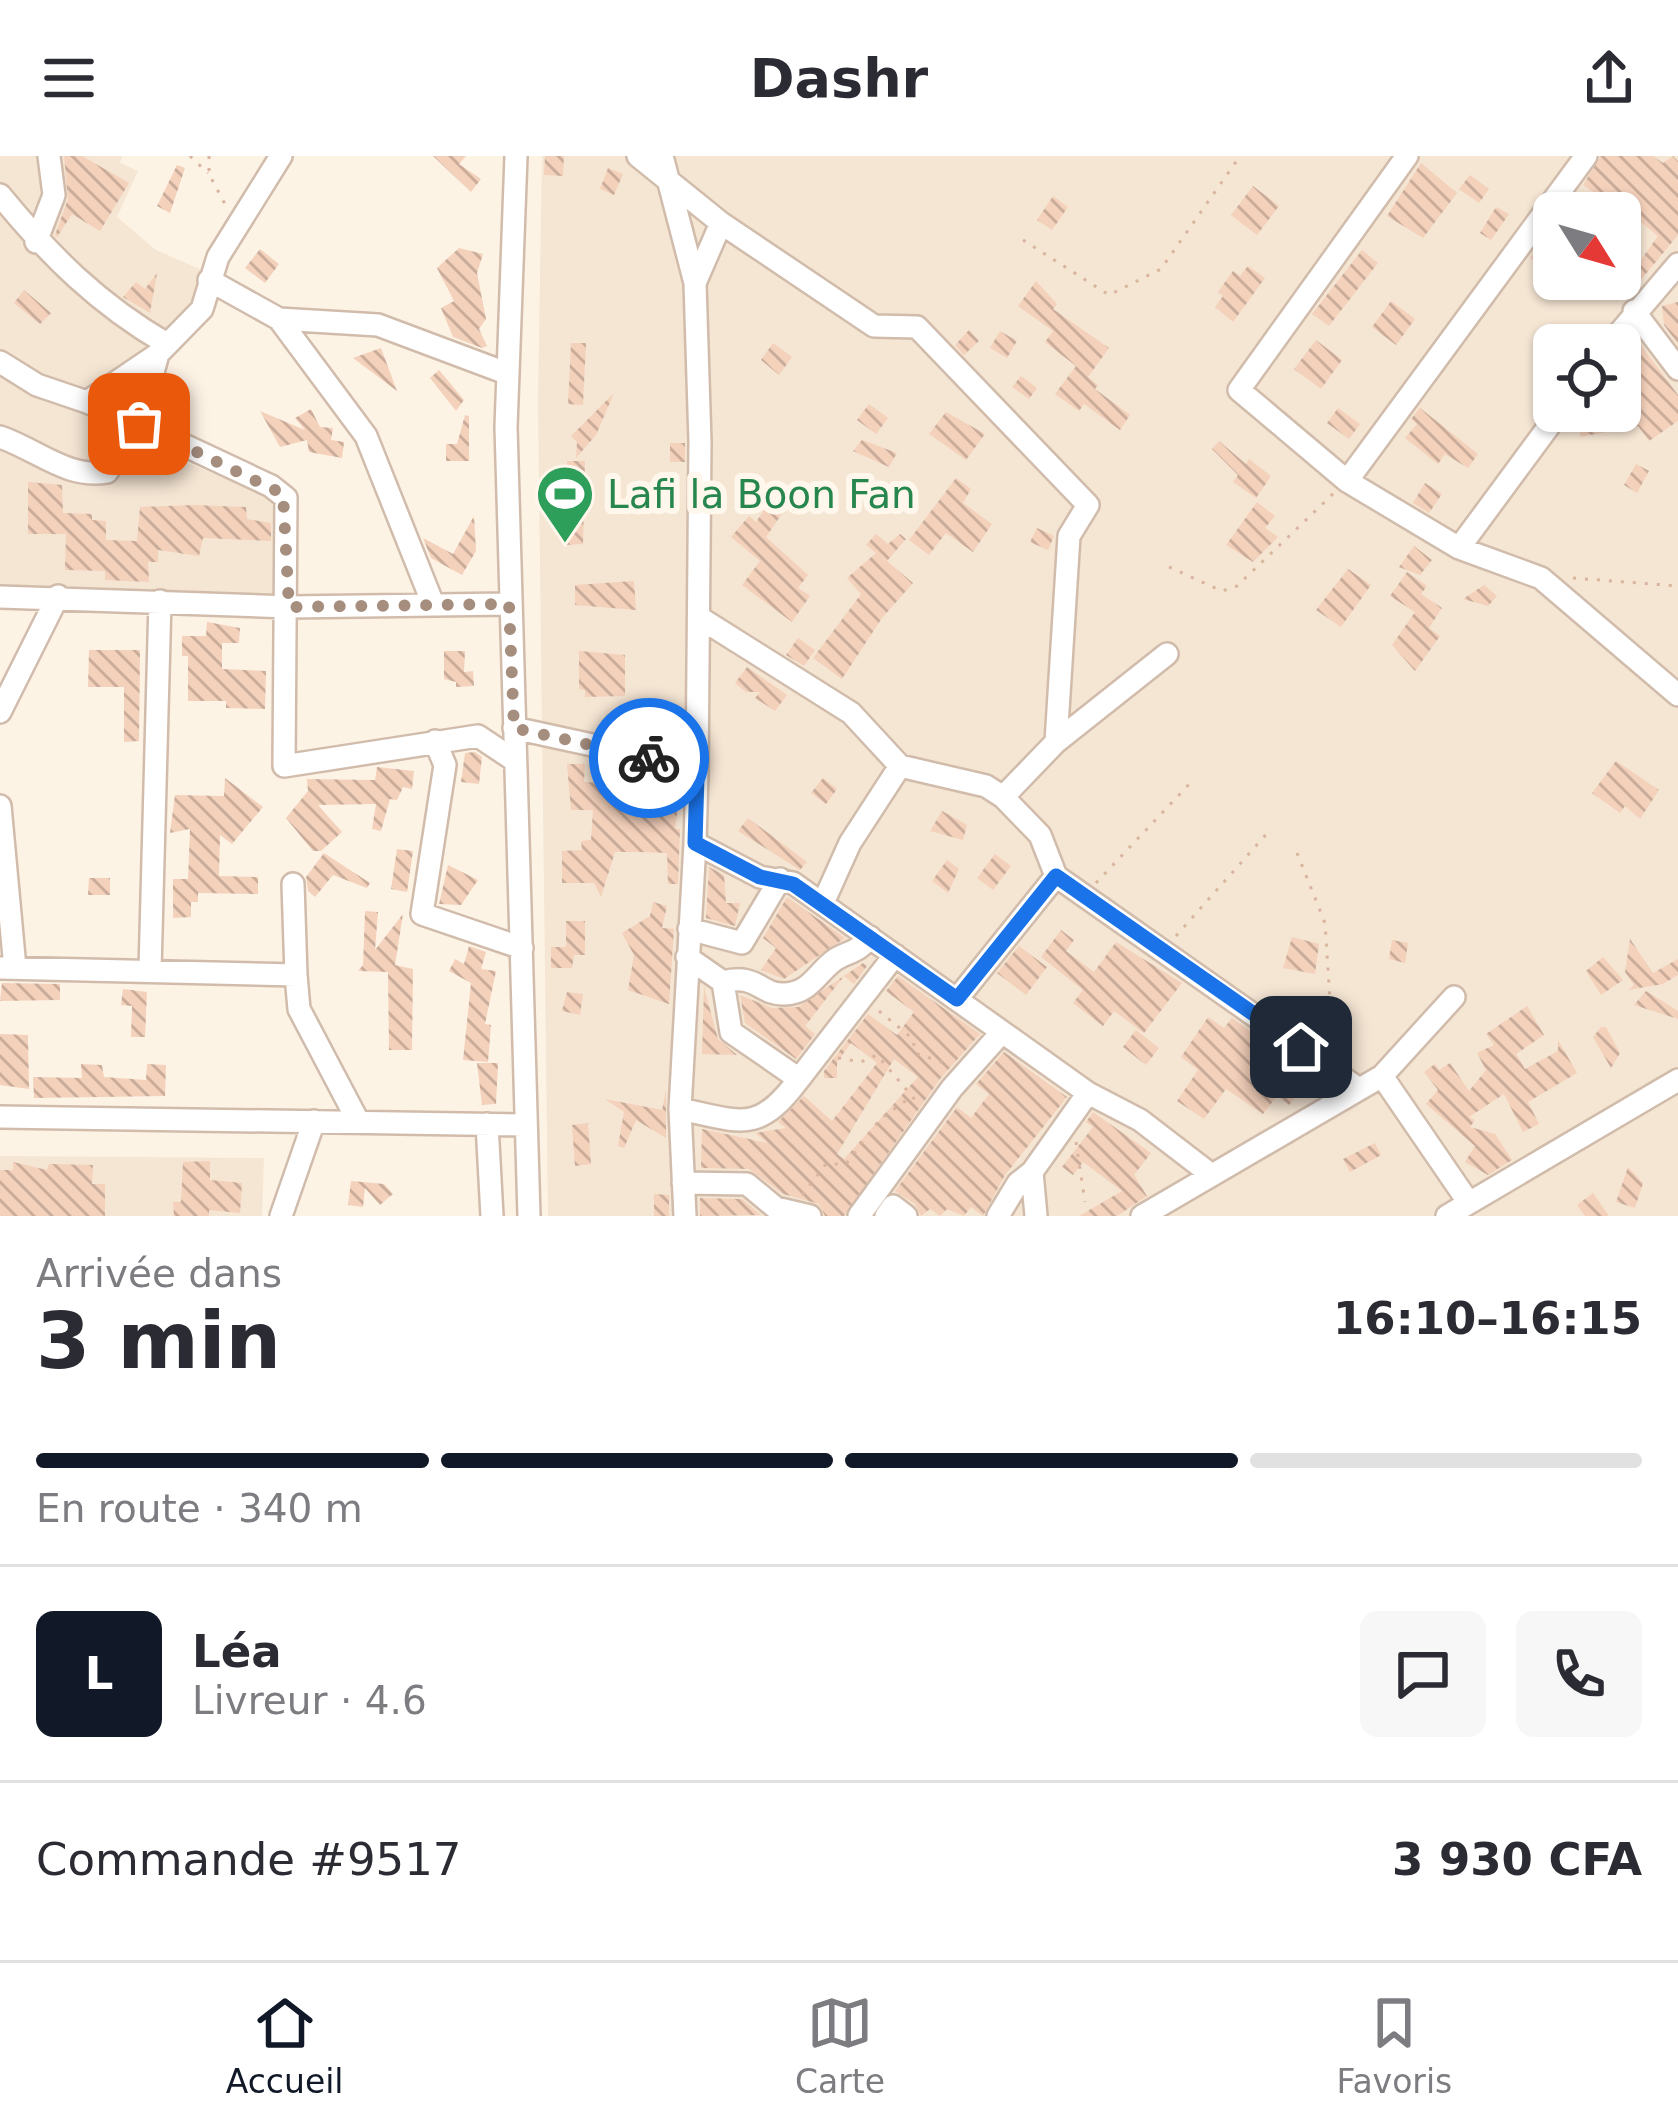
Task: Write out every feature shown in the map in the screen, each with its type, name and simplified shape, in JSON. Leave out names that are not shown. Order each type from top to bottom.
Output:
[{"type":"street","points":[[36,242],[54,195],[49,156]]},
{"type":"street","points":[[87,402],[162,349],[202,309],[208,280],[235,226],[281,156]]},
{"type":"street","points":[[516,156],[506,373],[529,1216]]},
{"type":"street","points":[[638,156],[721,224],[874,326],[916,326],[1088,505],[1069,536],[1056,742]]},
{"type":"street","points":[[662,156],[695,283],[700,618],[695,843],[680,1109],[685,1216]]},
{"type":"street","points":[[1407,156],[1239,390],[1347,481],[1459,548],[1541,578],[1678,694]]},
{"type":"street","points":[[1347,481],[1586,156]]},
{"type":"street","points":[[0,195],[36,242],[92,296],[162,349]]},
{"type":"street","points":[[695,283],[721,224]]},
{"type":"street","points":[[1624,324],[1678,264]]},
{"type":"street","points":[[208,280],[279,319],[366,436],[433,604]]},
{"type":"street","points":[[1634,311],[1678,369]]},
{"type":"street","points":[[279,319],[378,325],[506,373]]},
{"type":"street","points":[[0,437],[32,448],[72,474],[107,472],[139,424],[162,349]]},
{"type":"street","points":[[2,369],[139,424],[283,494],[289,607],[284,766],[478,736],[514,760]]},
{"type":"street","points":[[1459,548],[1545,432]]},
{"type":"street","points":[[0,712],[58,596]]},
{"type":"street","points":[[0,597],[289,607],[509,604]]},
{"type":"street","points":[[150,970],[160,601]]},
{"type":"street","points":[[700,618],[851,713],[900,766],[986,786],[1003,797],[1040,835],[1056,876],[1359,1089]]},
{"type":"street","points":[[1003,797],[1056,742],[1167,655]]},
{"type":"street","points":[[514,728],[638,755],[697,775]]},
{"type":"street","points":[[435,741],[445,766],[422,914],[522,948]]},
{"type":"street","points":[[823,904],[850,843],[900,766]]},
{"type":"street","points":[[0,806],[8,968],[296,976]]},
{"type":"street","points":[[695,843],[760,877],[781,879],[823,904],[1088,1093],[1140,1120],[1208,1173]]},
{"type":"street","points":[[957,999],[1056,876]]},
{"type":"street","points":[[689,929],[742,943],[781,879]]},
{"type":"street","points":[[293,884],[299,1009],[358,1121]]},
{"type":"street","points":[[723,982],[748,977],[781,994],[800,990],[833,960],[855,954],[869,937]]},
{"type":"street","points":[[680,1109],[754,1121],[772,1114],[896,955]]},
{"type":"street","points":[[688,957],[723,982],[731,1032],[799,1079]]},
{"type":"street","points":[[1142,1216],[1208,1173],[1382,1076],[1454,997]]},
{"type":"street","points":[[859,1216],[890,1208],[933,1113],[1002,1032]]},
{"type":"street","points":[[1382,1076],[1469,1203]]},
{"type":"street","points":[[1448,1216],[1678,1080]]},
{"type":"street","points":[[998,1216],[1088,1093]]},
{"type":"street","points":[[0,1118],[526,1125]]},
{"type":"street","points":[[281,1216],[314,1121]]},
{"type":"street","points":[[487,1124],[492,1216]]},
{"type":"street","points":[[1032,1172],[1036,1216]]},
{"type":"street","points":[[683,1183],[747,1184],[776,1208],[804,1215]]},
{"type":"path","points":[[190,156],[209,174],[235,226]]},
{"type":"path","points":[[208,156],[209,174]]},
{"type":"path","points":[[1023,240],[1109,295],[1161,269],[1240,156]]},
{"type":"path","points":[[1169,567],[1222,591],[1237,586],[1347,481]]},
{"type":"path","points":[[1541,578],[1678,586]]},
{"type":"path","points":[[1085,895],[1194,779]]},
{"type":"path","points":[[1164,950],[1270,830]]},
{"type":"path","points":[[1297,853],[1324,923],[1335,1072]]},
{"type":"path","points":[[862,997],[913,1039],[915,1053],[963,1076]]},
{"type":"path","points":[[819,1054],[861,1063],[877,1055],[889,1062],[910,1097],[933,1113]]},
{"type":"path","points":[[804,1215],[801,1197],[826,1164],[846,1164],[880,1119],[910,1097]]},
{"type":"path","points":[[1072,1117],[1085,1202]]},
{"type":"shaded area","points":[[0,156],[122,156],[120,163],[138,171],[117,217],[156,250],[202,270],[202,306],[132,376],[116,434],[279,500],[289,546],[273,600],[0,601]]},
{"type":"shaded area","points":[[542,156],[1678,156],[1678,1216],[548,1216],[538,401]]},
{"type":"shaded area","points":[[0,1156],[264,1158],[262,1216],[0,1216]]},
{"type":"building","points":[[64,156],[82,156],[129,183],[100,231],[72,214],[57,237],[68,199]]},
{"type":"building","points":[[433,156],[466,156],[459,164],[481,179],[471,192]]},
{"type":"building","points":[[545,156],[564,156],[563,176],[544,175]]},
{"type":"building","points":[[1601,156],[1653,156],[1663,163],[1673,156],[1678,161],[1678,235],[1641,280],[1641,260],[1658,236],[1641,222],[1641,192],[1593,192],[1583,185]]},
{"type":"building","points":[[1421,163],[1457,193],[1423,238],[1387,216]]},
{"type":"building","points":[[177,165],[185,168],[170,213],[157,206]]},
{"type":"building","points":[[608,168],[623,174],[614,195],[600,189]]},
{"type":"building","points":[[1470,175],[1489,189],[1479,203],[1459,189]]},
{"type":"building","points":[[1253,186],[1279,206],[1257,235],[1231,215]]},
{"type":"building","points":[[1053,196],[1068,207],[1052,230],[1037,220]]},
{"type":"building","points":[[1496,207],[1509,214],[1491,240],[1480,233]]},
{"type":"building","points":[[459,248],[483,254],[477,273],[486,319],[479,329],[487,346],[482,348],[453,337],[441,308],[454,301],[437,268]]},
{"type":"building","points":[[260,249],[279,264],[265,283],[245,268]]},
{"type":"building","points":[[1362,250],[1378,263],[1329,326],[1312,314]]},
{"type":"building","points":[[1248,266],[1265,278],[1233,322],[1215,307],[1223,296],[1218,292],[1233,271],[1240,276]]},
{"type":"building","points":[[157,273],[150,313],[123,297],[136,282],[145,289]]},
{"type":"building","points":[[1036,281],[1057,304],[1053,309],[1109,348],[1088,377],[1098,385],[1095,389],[1130,415],[1120,430],[1084,404],[1079,411],[1055,394],[1076,366],[1045,342],[1053,331],[1018,306]]},
{"type":"building","points":[[24,290],[51,313],[40,324],[14,303]]},
{"type":"building","points":[[1391,301],[1415,319],[1396,345],[1372,327]]},
{"type":"building","points":[[1678,302],[1678,344],[1664,325],[1662,306]]},
{"type":"building","points":[[969,330],[979,341],[964,355],[955,345]]},
{"type":"building","points":[[1000,331],[1017,341],[1007,358],[990,348]]},
{"type":"building","points":[[1316,340],[1342,360],[1321,389],[1294,369]]},
{"type":"building","points":[[571,343],[586,343],[583,405],[568,404]]},
{"type":"building","points":[[773,343],[792,357],[779,375],[761,360]]},
{"type":"building","points":[[1641,345],[1678,395],[1678,421],[1649,441],[1641,430]]},
{"type":"building","points":[[381,348],[397,391],[353,358]]},
{"type":"building","points":[[439,370],[464,400],[456,411],[430,378]]},
{"type":"building","points":[[1021,376],[1037,388],[1029,399],[1012,387]]},
{"type":"building","points":[[614,393],[596,435],[576,458],[577,442],[571,436]]},
{"type":"building","points":[[869,404],[888,418],[876,434],[857,420]]},
{"type":"building","points":[[1338,408],[1360,424],[1349,439],[1327,423]]},
{"type":"building","points":[[1420,408],[1478,454],[1468,468],[1445,454],[1438,464],[1405,438],[1417,424],[1411,419]]},
{"type":"building","points":[[311,409],[320,427],[333,428],[331,440],[344,442],[342,458],[309,452],[307,440],[280,447],[260,411],[305,430],[295,418]]},
{"type":"building","points":[[946,412],[985,434],[966,460],[929,434]]},
{"type":"building","points":[[465,415],[469,416],[469,461],[446,461],[446,444],[457,444]]},
{"type":"building","points":[[862,440],[897,453],[889,467],[853,451]]},
{"type":"building","points":[[1219,441],[1246,464],[1249,459],[1271,476],[1256,498],[1233,482],[1238,475],[1212,449]]},
{"type":"building","points":[[670,443],[685,443],[685,462],[670,462]]},
{"type":"building","points":[[567,461],[585,461],[583,544],[566,545]]},
{"type":"building","points":[[1636,464],[1649,471],[1637,493],[1624,485]]},
{"type":"building","points":[[956,478],[971,489],[963,503],[992,524],[973,552],[946,533],[929,555],[909,540]]},
{"type":"building","points":[[28,482],[62,485],[63,513],[92,514],[92,520],[106,521],[106,540],[137,541],[140,507],[193,505],[246,507],[247,519],[271,523],[271,541],[203,538],[199,556],[158,550],[158,562],[148,562],[149,582],[105,580],[105,571],[65,570],[66,534],[28,534]]},
{"type":"building","points":[[1425,483],[1442,494],[1429,513],[1413,503]]},
{"type":"building","points":[[778,490],[792,499],[766,537],[808,575],[798,588],[810,596],[792,622],[742,585],[760,561],[731,537],[749,516],[756,522]]},
{"type":"building","points":[[1257,502],[1275,516],[1265,528],[1278,537],[1253,562],[1226,545]]},
{"type":"building","points":[[474,516],[476,551],[462,575],[431,558],[423,538],[453,554]]},
{"type":"building","points":[[1037,528],[1054,536],[1048,550],[1030,542]]},
{"type":"building","points":[[876,534],[888,544],[900,534],[906,539],[887,561],[913,583],[882,618],[842,679],[813,658],[861,594],[847,578],[876,553],[866,545]]},
{"type":"building","points":[[1414,546],[1432,560],[1420,575],[1399,567]]},
{"type":"building","points":[[1348,569],[1371,585],[1341,627],[1316,610]]},
{"type":"building","points":[[1407,572],[1427,586],[1421,594],[1442,608],[1429,628],[1440,636],[1415,671],[1392,645],[1415,612],[1390,596]]},
{"type":"building","points":[[634,581],[636,610],[575,605],[575,585]]},
{"type":"building","points":[[1484,585],[1497,596],[1488,606],[1463,599]]},
{"type":"building","points":[[207,622],[240,628],[239,643],[222,643],[222,669],[266,671],[265,709],[226,708],[226,701],[188,701],[188,656],[182,656],[182,636],[206,636]]},
{"type":"building","points":[[798,638],[815,650],[804,666],[786,655]]},
{"type":"building","points":[[89,650],[140,650],[139,741],[124,742],[124,687],[88,687]]},
{"type":"building","points":[[444,651],[465,651],[464,672],[473,671],[474,686],[456,687],[456,682],[444,679]]},
{"type":"building","points":[[579,651],[625,655],[625,696],[585,697],[585,690],[579,689]]},
{"type":"building","points":[[747,667],[787,695],[775,711],[755,698],[760,692],[746,692],[735,683]]},
{"type":"building","points":[[465,753],[482,757],[479,784],[461,782]]},
{"type":"building","points":[[1616,761],[1659,790],[1640,819],[1625,806],[1620,813],[1592,793]]},
{"type":"building","points":[[567,764],[585,764],[584,782],[636,785],[640,772],[681,785],[675,829],[680,829],[678,884],[668,884],[667,853],[640,852],[615,852],[601,897],[594,883],[562,883],[562,851],[582,850],[581,841],[591,840],[593,810],[571,810]]},
{"type":"building","points":[[377,767],[414,771],[412,789],[403,787],[397,800],[390,799],[381,831],[372,829],[376,804],[318,805],[342,832],[321,851],[313,851],[286,818],[308,791],[307,779],[375,780]]},
{"type":"building","points":[[225,778],[263,807],[232,844],[220,835],[219,876],[258,877],[258,894],[198,893],[198,902],[191,902],[191,917],[173,918],[173,879],[188,879],[190,829],[170,833],[175,795],[224,796]]},
{"type":"building","points":[[823,778],[837,789],[826,804],[811,793]]},
{"type":"building","points":[[942,811],[967,825],[963,840],[930,831]]},
{"type":"building","points":[[748,818],[807,862],[800,870],[738,831]]},
{"type":"building","points":[[397,849],[413,851],[407,892],[391,889]]},
{"type":"building","points":[[324,853],[370,883],[367,888],[333,875],[315,897],[308,891],[306,877]]},
{"type":"building","points":[[995,854],[1011,866],[993,890],[977,878]]},
{"type":"building","points":[[947,860],[959,869],[948,893],[932,881]]},
{"type":"building","points":[[448,865],[478,880],[461,905],[439,904]]},
{"type":"building","points":[[709,867],[724,875],[726,903],[740,903],[735,926],[706,918]]},
{"type":"building","points":[[89,878],[110,878],[110,895],[88,895]]},
{"type":"building","points":[[787,897],[845,938],[784,979],[761,970],[776,948],[763,938]]},
{"type":"building","points":[[653,902],[667,906],[662,928],[674,929],[669,1004],[628,990],[634,955],[622,933],[650,916]]},
{"type":"building","points":[[365,911],[378,912],[375,950],[403,914],[395,965],[413,969],[412,1050],[389,1050],[388,972],[358,971],[363,965]]},
{"type":"building","points":[[566,921],[585,921],[585,955],[574,955],[572,968],[551,968],[551,947],[566,947]]},
{"type":"building","points":[[1061,930],[1074,940],[1066,951],[1094,972],[1116,942],[1182,983],[1144,1033],[1114,1011],[1103,1026],[1073,1003],[1083,990],[1041,957]]},
{"type":"building","points":[[1292,937],[1319,944],[1315,974],[1283,968]]},
{"type":"building","points":[[1630,939],[1653,973],[1678,959],[1678,975],[1663,984],[1628,990],[1634,985],[1625,972]]},
{"type":"building","points":[[1392,940],[1408,943],[1405,963],[1389,959]]},
{"type":"building","points":[[469,946],[486,952],[481,969],[496,971],[485,1024],[491,1025],[488,1062],[463,1060],[471,983],[449,971],[455,959],[464,964]]},
{"type":"building","points":[[1019,946],[1047,967],[1026,995],[997,973]]},
{"type":"building","points":[[1603,957],[1623,980],[1601,995],[1586,971]]},
{"type":"building","points":[[863,963],[867,966],[854,984],[844,976],[805,1026],[815,1034],[796,1059],[745,1023],[740,995],[772,1008],[798,1007]]},
{"type":"building","points":[[898,976],[980,1034],[940,1079],[844,1216],[825,1216],[819,1204],[783,1194],[749,1169],[701,1168],[702,1129],[768,1143],[755,1133],[786,1128],[778,1122],[804,1096],[832,1121],[877,1063],[851,1043],[837,1062],[837,1078],[824,1078],[824,1071],[868,1014],[897,1035],[914,1012],[886,991]],"holes":[[[894,1059],[918,1077],[844,1159],[837,1154]]]},
{"type":"building","points":[[2,983],[60,984],[60,1000],[0,1001]]},
{"type":"building","points":[[704,987],[718,1039],[737,1055],[702,1054]]},
{"type":"building","points":[[123,989],[147,992],[145,1037],[131,1037],[132,1006],[121,1005]]},
{"type":"building","points":[[1646,991],[1678,1011],[1678,1019],[1634,1005]]},
{"type":"building","points":[[567,992],[583,994],[580,1015],[562,1011]]},
{"type":"building","points":[[1527,1006],[1544,1035],[1516,1054],[1525,1069],[1558,1051],[1558,1040],[1577,1073],[1528,1102],[1539,1124],[1523,1132],[1504,1094],[1469,1117],[1475,1120],[1470,1127],[1495,1134],[1512,1160],[1488,1175],[1465,1162],[1475,1146],[1426,1104],[1438,1090],[1424,1072],[1435,1064],[1439,1070],[1450,1063],[1469,1091],[1486,1070],[1477,1053],[1494,1045],[1486,1034]]},
{"type":"building","points":[[1208,1017],[1224,1028],[1232,1018],[1265,1042],[1256,1054],[1302,1089],[1289,1105],[1277,1096],[1263,1114],[1226,1089],[1204,1119],[1177,1101],[1198,1070],[1181,1057]]},
{"type":"building","points":[[1606,1027],[1620,1053],[1611,1068],[1593,1037]]},
{"type":"building","points":[[1136,1030],[1159,1048],[1146,1065],[1123,1047]]},
{"type":"building","points":[[0,1034],[28,1035],[29,1089],[0,1085]]},
{"type":"building","points":[[1004,1052],[1067,1097],[1005,1175],[983,1216],[971,1207],[964,1216],[947,1209],[940,1216],[930,1209],[921,1216],[915,1204],[895,1191],[957,1107],[971,1118],[989,1094],[976,1084]]},
{"type":"building","points":[[477,1063],[498,1063],[496,1104],[482,1105]]},
{"type":"building","points":[[81,1064],[102,1065],[104,1077],[146,1080],[147,1064],[166,1065],[165,1096],[34,1098],[33,1077],[82,1078]]},
{"type":"building","points":[[666,1091],[666,1138],[636,1120],[624,1148],[618,1146],[624,1112],[605,1099],[662,1110]]},
{"type":"building","points":[[1093,1112],[1151,1153],[1134,1175],[1147,1196],[1117,1216],[1079,1216],[1122,1191],[1083,1162],[1073,1175],[1062,1167],[1093,1127],[1086,1122]]},
{"type":"building","points":[[588,1123],[591,1164],[575,1166],[572,1125]]},
{"type":"building","points":[[1375,1143],[1381,1155],[1350,1172],[1343,1159]]},
{"type":"building","points":[[210,1161],[210,1180],[242,1183],[240,1213],[209,1210],[209,1216],[174,1216],[173,1202],[181,1202],[183,1162]]},
{"type":"building","points":[[13,1162],[47,1170],[49,1164],[93,1165],[92,1184],[105,1184],[105,1216],[0,1216],[0,1170],[13,1170]]},
{"type":"building","points":[[1628,1167],[1643,1183],[1635,1208],[1616,1202]]},
{"type":"building","points":[[351,1181],[384,1184],[393,1194],[380,1205],[365,1188],[363,1207],[348,1205]]},
{"type":"building","points":[[1593,1193],[1609,1216],[1585,1216],[1577,1205]]},
{"type":"building","points":[[654,1194],[669,1195],[669,1216],[654,1216]]},
{"type":"building","points":[[700,1198],[742,1199],[761,1215],[700,1216]]},
{"type":"way so far","points":[[139,424],[283,494],[289,607],[509,604],[514,728],[649,758]]},
{"type":"place","name":"Lafi la Boon Fan","points":[[565,545]]},
{"type":"route","points":[[649,758],[697,775],[695,843],[760,877],[788,880],[957,999],[1056,876],[1301,1047]]}]
